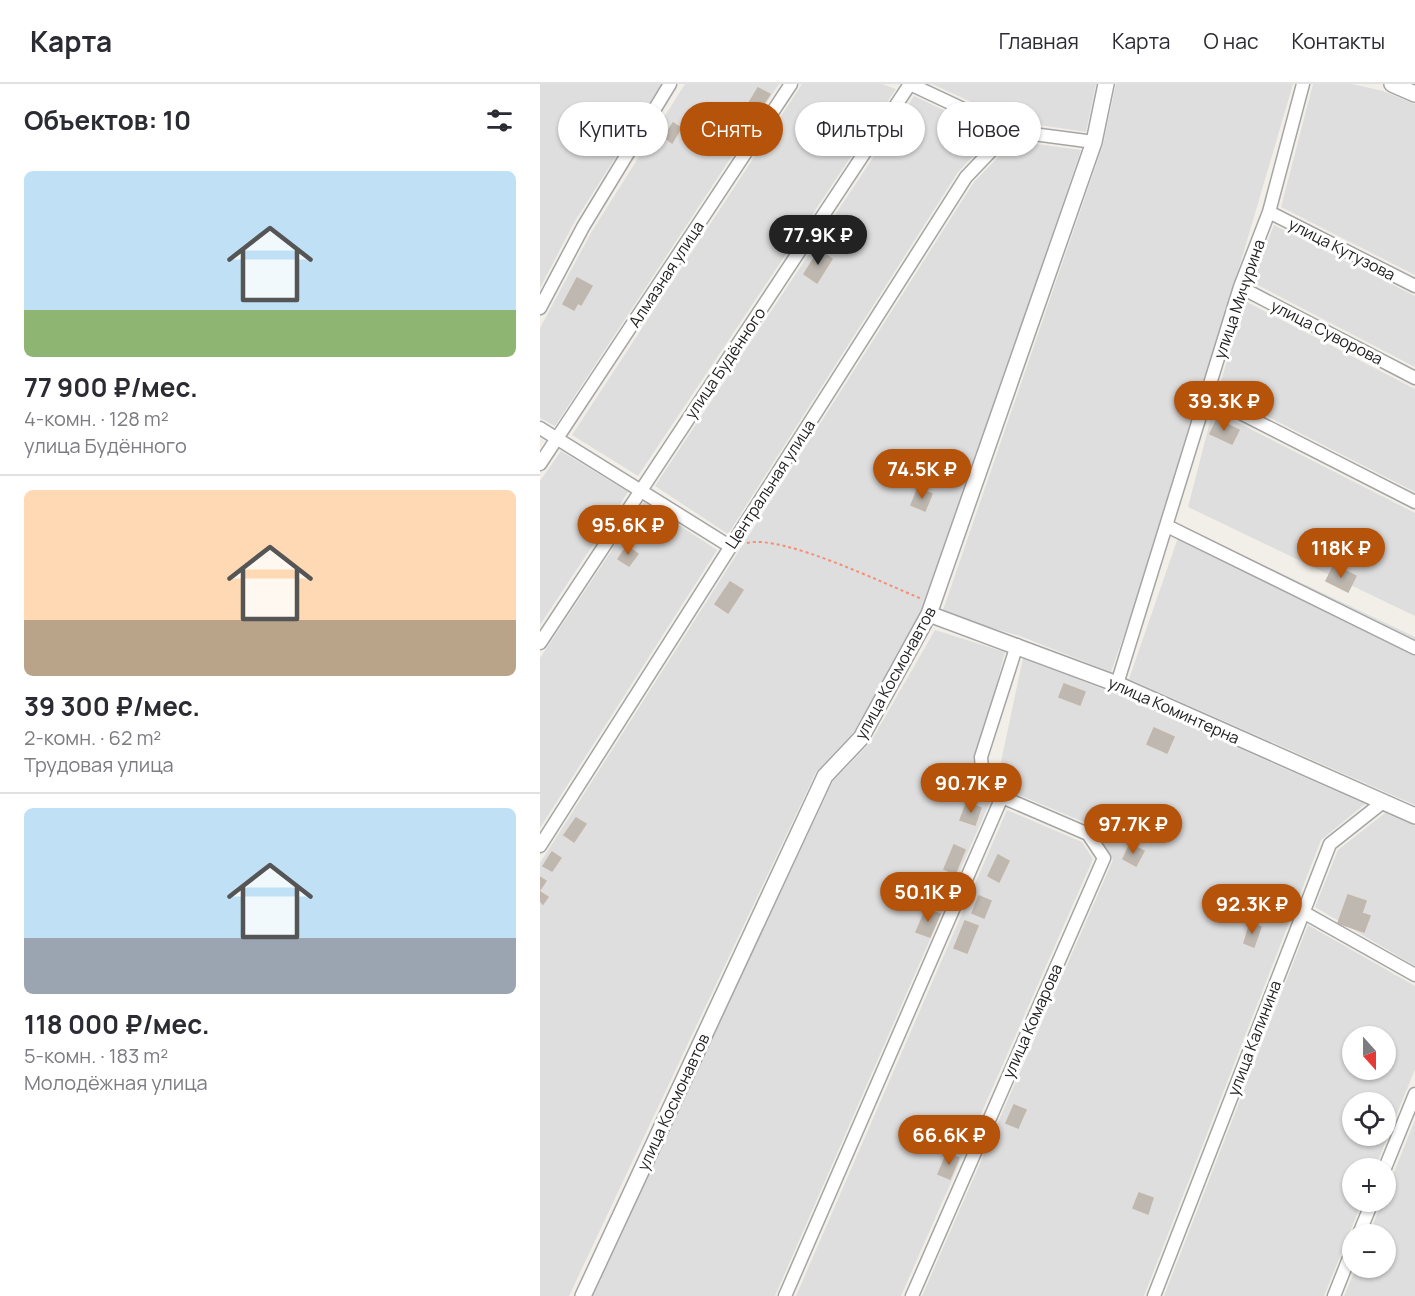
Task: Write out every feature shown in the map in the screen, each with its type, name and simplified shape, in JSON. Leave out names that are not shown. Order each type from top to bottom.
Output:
[{"type":"street","points":[[540,308],[584,227],[670,84]]},
{"type":"street","name":"Алмазная улица","points":[[540,464],[791,84]]},
{"type":"street","points":[[910,84],[948,102]]},
{"type":"street","name":"улица Будённого","points":[[540,643],[910,84]]},
{"type":"street","name":"улица Космонавтов","points":[[583,1296],[825,776],[861,738],[931,609],[1094,142],[1106,84]]},
{"type":"street","name":"улица Мичурина","points":[[1117,684],[1240,287],[1269,212],[1303,84]]},
{"type":"street","points":[[1392,84],[1415,94]]},
{"type":"street","points":[[1041,135],[1094,142]]},
{"type":"street","name":"Центральная улица","points":[[540,846],[966,177],[986,156]]},
{"type":"street","name":"улица Кутузова","points":[[1269,212],[1415,286]]},
{"type":"street","name":"улица Суворова","points":[[1240,287],[1415,378]]},
{"type":"street","points":[[1206,396],[1415,502]]},
{"type":"street","points":[[540,428],[731,547]]},
{"type":"street","points":[[1167,526],[1415,648]]},
{"type":"street","name":"улица Коминтерна","points":[[931,609],[1117,684],[1415,816]]},
{"type":"street","name":"улица Комарова","points":[[912,1296],[1104,858],[1088,834],[1002,797],[983,781],[981,757],[1017,645]]},
{"type":"street","points":[[786,1296],[1002,797]]},
{"type":"street","name":"улица Калинина","points":[[1154,1296],[1330,844],[1383,802]]},
{"type":"street","points":[[1303,912],[1415,975]]},
{"type":"street","points":[[1389,1158],[1415,1094]]},
{"type":"street","points":[[1334,1296],[1342,1276]]},
{"type":"path","points":[[731,547],[758,540],[812,555],[931,609]]},
{"type":"shaded area","points":[[540,84],[662,84],[651,102],[558,102],[558,156],[616,156],[575,221],[540,288]]},
{"type":"shaded area","points":[[685,84],[779,84],[767,102],[680,102],[680,156],[732,156],[555,426],[540,418],[540,328],[592,231],[639,156],[668,156],[668,111]]},
{"type":"shaded area","points":[[802,84],[882,84],[896,89],[887,102],[795,102],[795,156],[851,156],[638,476],[572,435],[755,156],[783,156],[783,113]]},
{"type":"shaded area","points":[[932,84],[1096,84],[1086,132],[1041,125],[1041,102],[971,102]]},
{"type":"shaded area","points":[[1116,84],[1293,84],[1168,510],[1111,672],[1020,636],[942,613],[1103,145]]},
{"type":"shaded area","points":[[1313,84],[1352,84],[1383,91],[1415,104],[1415,275],[1281,207]]},
{"type":"shaded area","points":[[914,96],[937,107],[937,156],[973,156],[958,172],[728,534],[655,486],[874,156],[925,156],[925,102],[910,102]]},
{"type":"shaded area","points":[[1041,145],[1081,150],[922,615],[854,732],[816,772],[569,1296],[540,1296],[540,863],[974,182],[999,156],[1041,156]]},
{"type":"shaded area","points":[[1274,225],[1415,296],[1415,367],[1252,282]]},
{"type":"shaded area","points":[[1245,301],[1415,389],[1415,492],[1218,391]]},
{"type":"shaded area","points":[[1213,410],[1415,513],[1415,616],[1188,507]]},
{"type":"shaded area","points":[[561,451],[628,492],[540,625],[540,481]]},
{"type":"shaded area","points":[[644,502],[717,550],[540,828],[540,658]]},
{"type":"shaded area","points":[[1182,526],[1415,637],[1415,805],[1129,679]]},
{"type":"shaded area","points":[[935,630],[1005,652],[978,756],[979,782],[991,799],[775,1296],[590,1296],[833,781],[870,743]]},
{"type":"shaded area","points":[[1023,658],[1113,693],[1365,804],[1321,840],[1144,1296],[922,1296],[1113,860],[1093,826],[1008,790],[998,776]]},
{"type":"shaded area","points":[[1007,810],[1082,842],[1093,859],[901,1296],[796,1296]]},
{"type":"shaded area","points":[[1385,813],[1415,826],[1415,966],[1315,907],[1338,850]]},
{"type":"shaded area","points":[[1308,925],[1415,986],[1415,1069],[1396,1116],[1396,1092],[1342,1092],[1342,1146],[1384,1146],[1379,1158],[1342,1158],[1342,1212],[1358,1212],[1353,1224],[1342,1224],[1342,1251],[1324,1296],[1164,1296]]},
{"type":"shaded area","points":[[1415,1120],[1415,1296],[1344,1296],[1352,1278],[1396,1278],[1396,1224],[1373,1224],[1378,1212],[1396,1212],[1396,1167]]},
{"type":"building","points":[[758,88],[770,94],[765,102],[749,102]]},
{"type":"building","points":[[673,123],[680,127],[672,143],[668,140],[668,131]]},
{"type":"building","points":[[819,250],[832,259],[817,283],[804,274]]},
{"type":"building","points":[[577,278],[592,286],[581,305],[578,303],[574,310],[563,304]]},
{"type":"building","points":[[1217,419],[1239,430],[1232,444],[1210,434]]},
{"type":"building","points":[[918,488],[932,494],[925,511],[911,505]]},
{"type":"building","points":[[627,546],[638,554],[629,566],[618,559]]},
{"type":"building","points":[[1334,565],[1356,576],[1348,592],[1326,581]]},
{"type":"building","points":[[730,582],[743,590],[728,613],[715,604]]},
{"type":"building","points":[[1064,684],[1085,692],[1080,705],[1059,697]]},
{"type":"building","points":[[1154,728],[1174,737],[1167,753],[1147,744]]},
{"type":"building","points":[[967,802],[981,808],[975,825],[960,820]]},
{"type":"building","points":[[576,818],[586,824],[574,842],[564,835]]},
{"type":"building","points":[[1130,844],[1144,851],[1136,866],[1123,859]]},
{"type":"building","points":[[954,845],[965,850],[955,874],[944,869]]},
{"type":"building","points":[[552,852],[561,858],[552,871],[543,866]]},
{"type":"building","points":[[998,855],[1009,861],[999,882],[988,876]]},
{"type":"building","points":[[941,875],[953,881],[945,899],[932,893]]},
{"type":"building","points":[[540,877],[546,881],[540,890]]},
{"type":"building","points":[[540,892],[548,897],[543,904],[540,901]]},
{"type":"building","points":[[1348,895],[1366,901],[1362,913],[1370,916],[1364,932],[1338,923]]},
{"type":"building","points":[[979,896],[991,901],[984,918],[972,913]]},
{"type":"building","points":[[926,909],[940,914],[930,937],[916,932]]},
{"type":"building","points":[[965,921],[978,926],[967,953],[954,948]]},
{"type":"building","points":[[1250,923],[1261,927],[1254,947],[1244,943]]},
{"type":"building","points":[[1014,1105],[1026,1110],[1018,1128],[1006,1123]]},
{"type":"building","points":[[947,1153],[959,1158],[950,1179],[938,1174]]},
{"type":"building","points":[[1139,1193],[1153,1198],[1148,1214],[1133,1208]]}]
